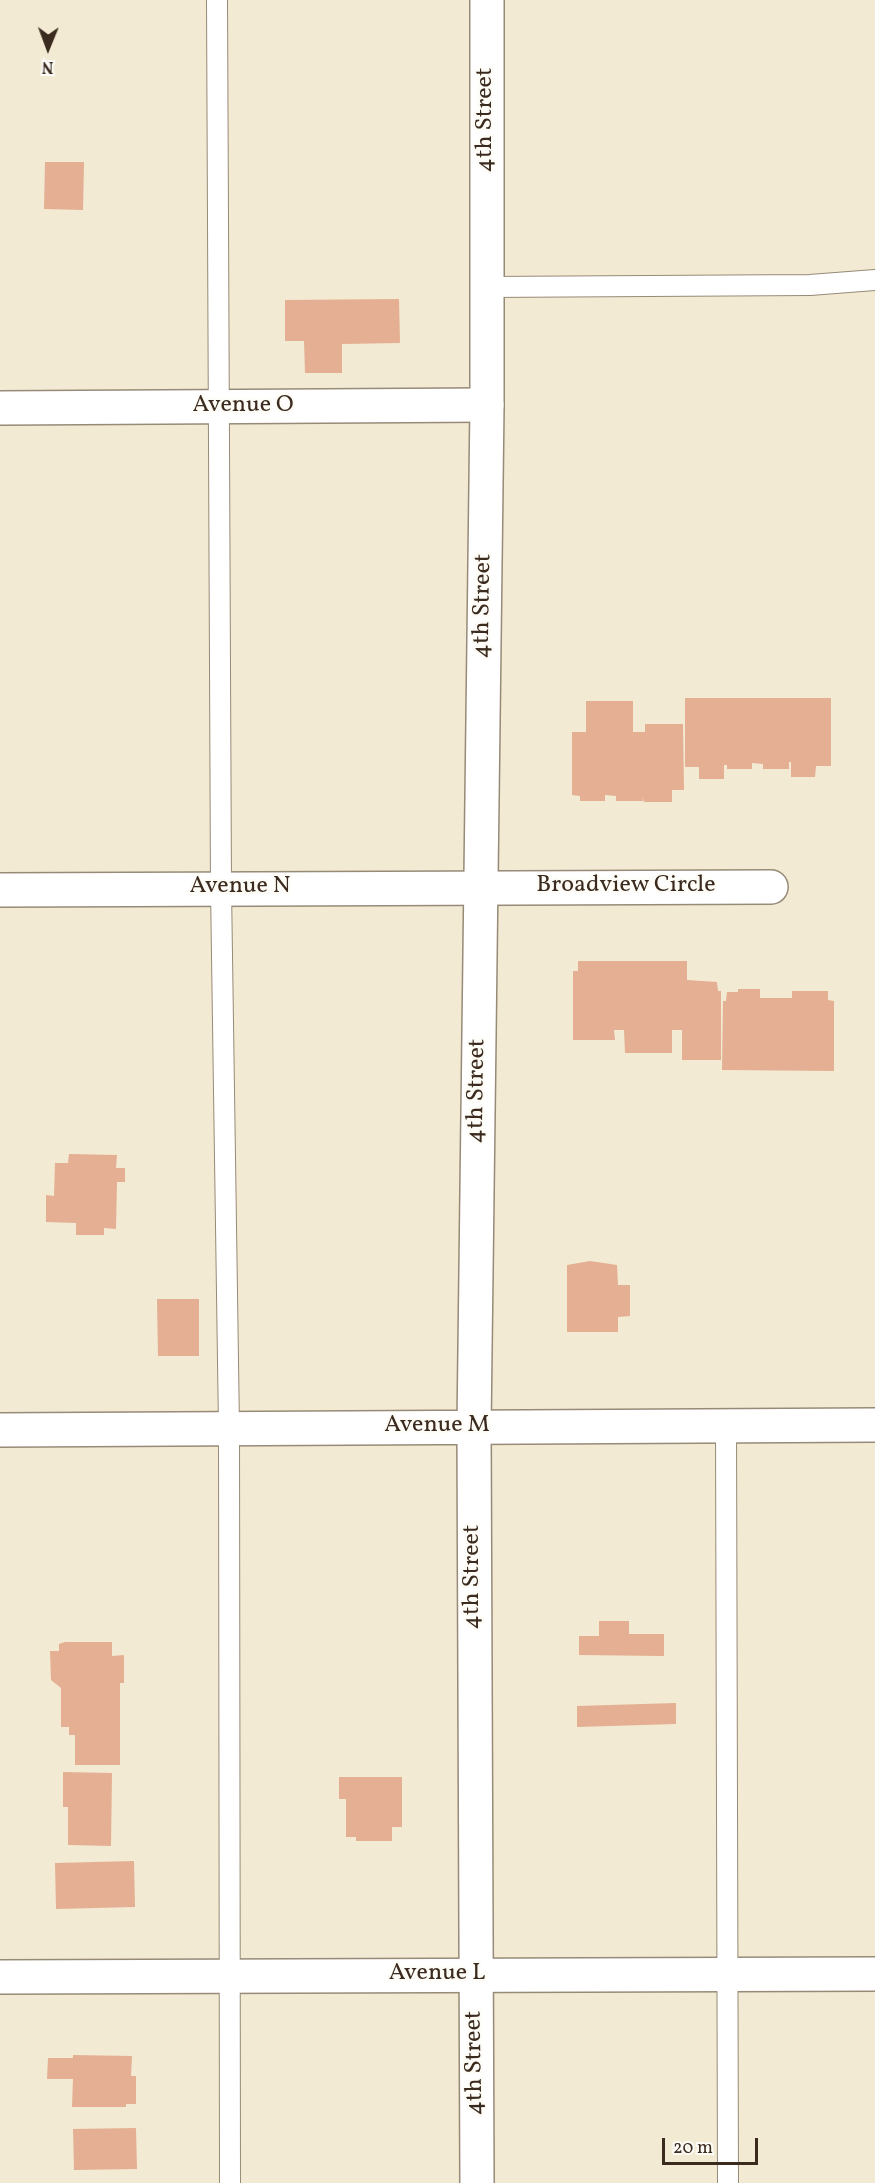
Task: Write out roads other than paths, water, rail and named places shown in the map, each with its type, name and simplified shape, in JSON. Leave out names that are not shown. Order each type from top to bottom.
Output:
[{"type":"street","name":"4th Street","points":[[477,2183],[474,1427],[487,405],[487,0]]},
{"type":"street","name":"Avenue O","points":[[0,408],[487,405]]},
{"type":"street","name":"Broadview Circle","points":[[481,887],[771,887]]},
{"type":"street","name":"Avenue N","points":[[0,890],[481,887]]},
{"type":"street","name":"Avenue M","points":[[0,1430],[875,1425]]},
{"type":"street","name":"Avenue L","points":[[0,1977],[875,1974]]},
{"type":"lane","points":[[217,0],[221,888],[230,1428],[230,2183]]},
{"type":"lane","points":[[487,287],[810,285],[875,280]]},
{"type":"lane","points":[[726,1425],[728,2183]]}]
